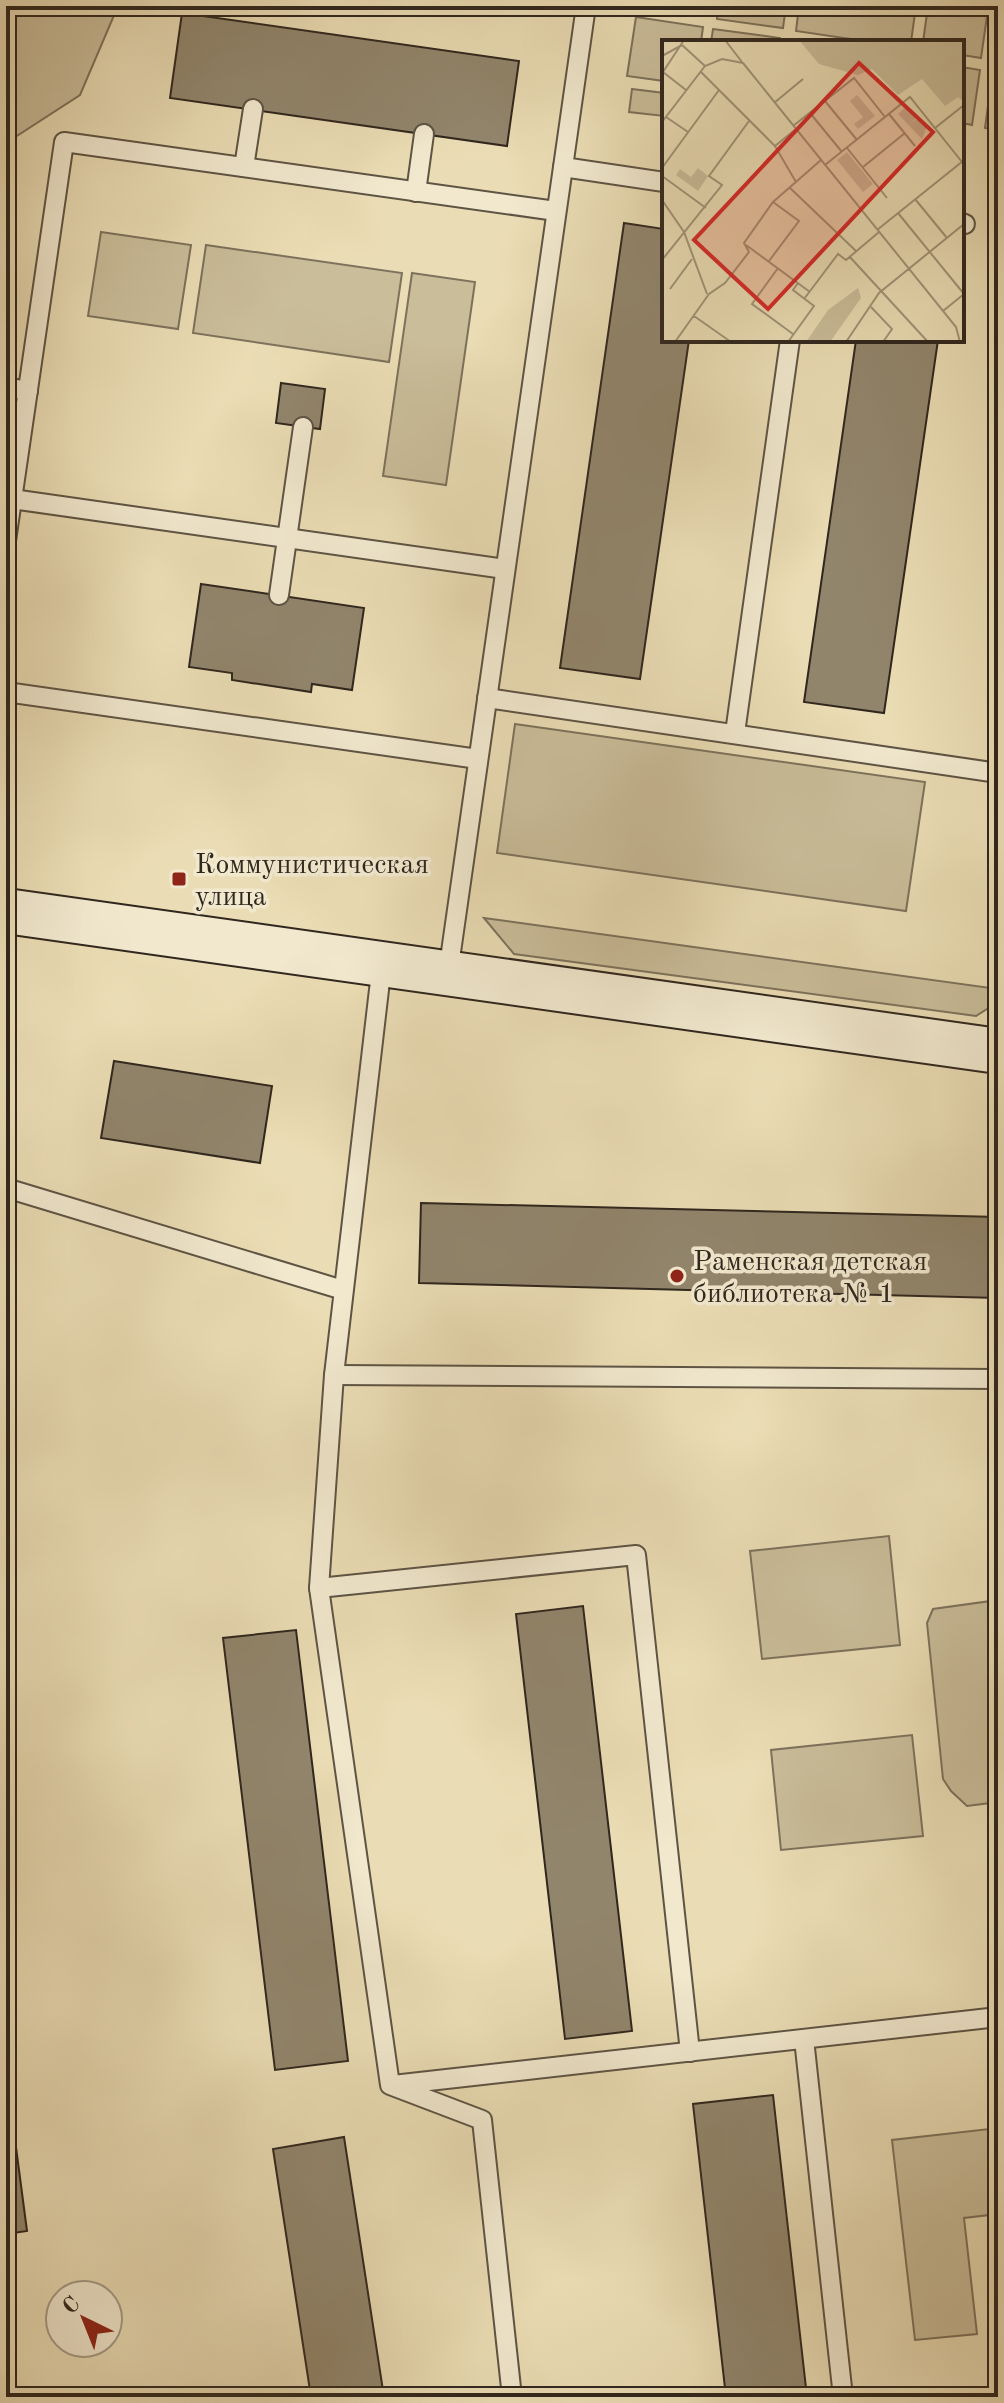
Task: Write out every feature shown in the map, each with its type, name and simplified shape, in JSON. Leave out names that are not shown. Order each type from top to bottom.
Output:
[{"type":"main road","points":[[6,911],[998,1051]]},
{"type":"lane","points":[[448,973],[586,6]]},
{"type":"lane","points":[[244,167],[253,109]]},
{"type":"lane","points":[[416,192],[424,134]]},
{"type":"lane","points":[[6,541],[64,142],[556,211]]},
{"type":"lane","points":[[563,167],[662,182]]},
{"type":"lane","points":[[735,733],[790,342]]},
{"type":"lane","points":[[6,387],[28,391]]},
{"type":"lane","points":[[279,595],[303,427]]},
{"type":"lane","points":[[12,499],[505,569]]},
{"type":"lane","points":[[6,692],[478,759]]},
{"type":"lane","points":[[487,698],[998,773]]},
{"type":"lane","points":[[382,964],[334,1375],[319,1588],[390,2085]]},
{"type":"lane","points":[[6,1188],[343,1290]]},
{"type":"lane","points":[[334,1375],[998,1379]]},
{"type":"lane","points":[[319,1588],[636,1555],[690,2052]]},
{"type":"lane","points":[[390,2085],[998,2017]]},
{"type":"lane","points":[[804,2039],[843,2397]]},
{"type":"lane","points":[[390,2085],[482,2120],[512,2397]]},
{"type":"shaded area","points":[[6,6],[118,6],[80,95],[6,143]]},
{"type":"shaded area","points":[[718,6],[786,6],[783,28],[717,19]]},
{"type":"shaded area","points":[[799,6],[916,6],[911,40],[857,40],[796,31]]},
{"type":"shaded area","points":[[928,6],[988,9],[981,58],[964,55],[964,40],[923,40]]},
{"type":"shaded area","points":[[636,17],[703,27],[701,40],[662,40],[662,81],[627,76]]},
{"type":"shaded area","points":[[713,29],[780,38],[780,40],[711,40]]},
{"type":"shaded area","points":[[964,67],[980,70],[972,125],[964,123]]},
{"type":"shaded area","points":[[993,70],[998,71],[998,130],[985,128]]},
{"type":"shaded area","points":[[632,89],[662,93],[662,116],[629,112]]},
{"type":"shaded area","points":[[101,232],[191,245],[178,329],[88,316]]},
{"type":"shaded area","points":[[206,245],[402,273],[389,362],[193,333]]},
{"type":"shaded area","points":[[412,273],[475,282],[446,485],[383,476]]},
{"type":"shaded area","points":[[515,724],[925,782],[906,911],[497,853]]},
{"type":"shaded area","points":[[484,918],[998,989],[998,1002],[976,1016],[514,954]]},
{"type":"shaded area","points":[[889,1536],[900,1645],[762,1659],[750,1551]]},
{"type":"shaded area","points":[[998,1600],[998,1802],[967,1806],[943,1779],[927,1623],[933,1609]]},
{"type":"shaded area","points":[[912,1735],[923,1836],[781,1850],[771,1750]]},
{"type":"shaded area","points":[[998,2128],[998,2214],[964,2218],[977,2334],[915,2340],[892,2140]]},
{"type":"building","points":[[182,13],[519,61],[507,146],[170,98]]},
{"type":"building","points":[[624,223],[662,229],[662,342],[689,342],[640,679],[560,668]]},
{"type":"building","points":[[856,342],[938,342],[884,713],[804,702]]},
{"type":"building","points":[[281,383],[325,389],[320,429],[276,423]]},
{"type":"building","points":[[201,584],[364,608],[352,690],[312,684],[311,692],[232,680],[232,673],[189,667]]},
{"type":"building","points":[[114,1061],[272,1086],[260,1163],[101,1138]]},
{"type":"building","points":[[421,1203],[998,1217],[998,1298],[419,1283]]},
{"type":"building","points":[[583,1606],[632,2031],[565,2039],[516,1614]]},
{"type":"building","points":[[296,1630],[348,2061],[275,2070],[223,1638]]},
{"type":"building","points":[[6,2071],[27,2231],[6,2234]]},
{"type":"building","points":[[773,2095],[807,2397],[726,2397],[693,2104]]},
{"type":"building","points":[[344,2137],[384,2397],[311,2397],[273,2149]]},
{"type":"place","name":"Коммунистическая улица","points":[[179,879]]},
{"type":"place","name":"Раменская детская библиотека № 1","points":[[677,1276]]}]
